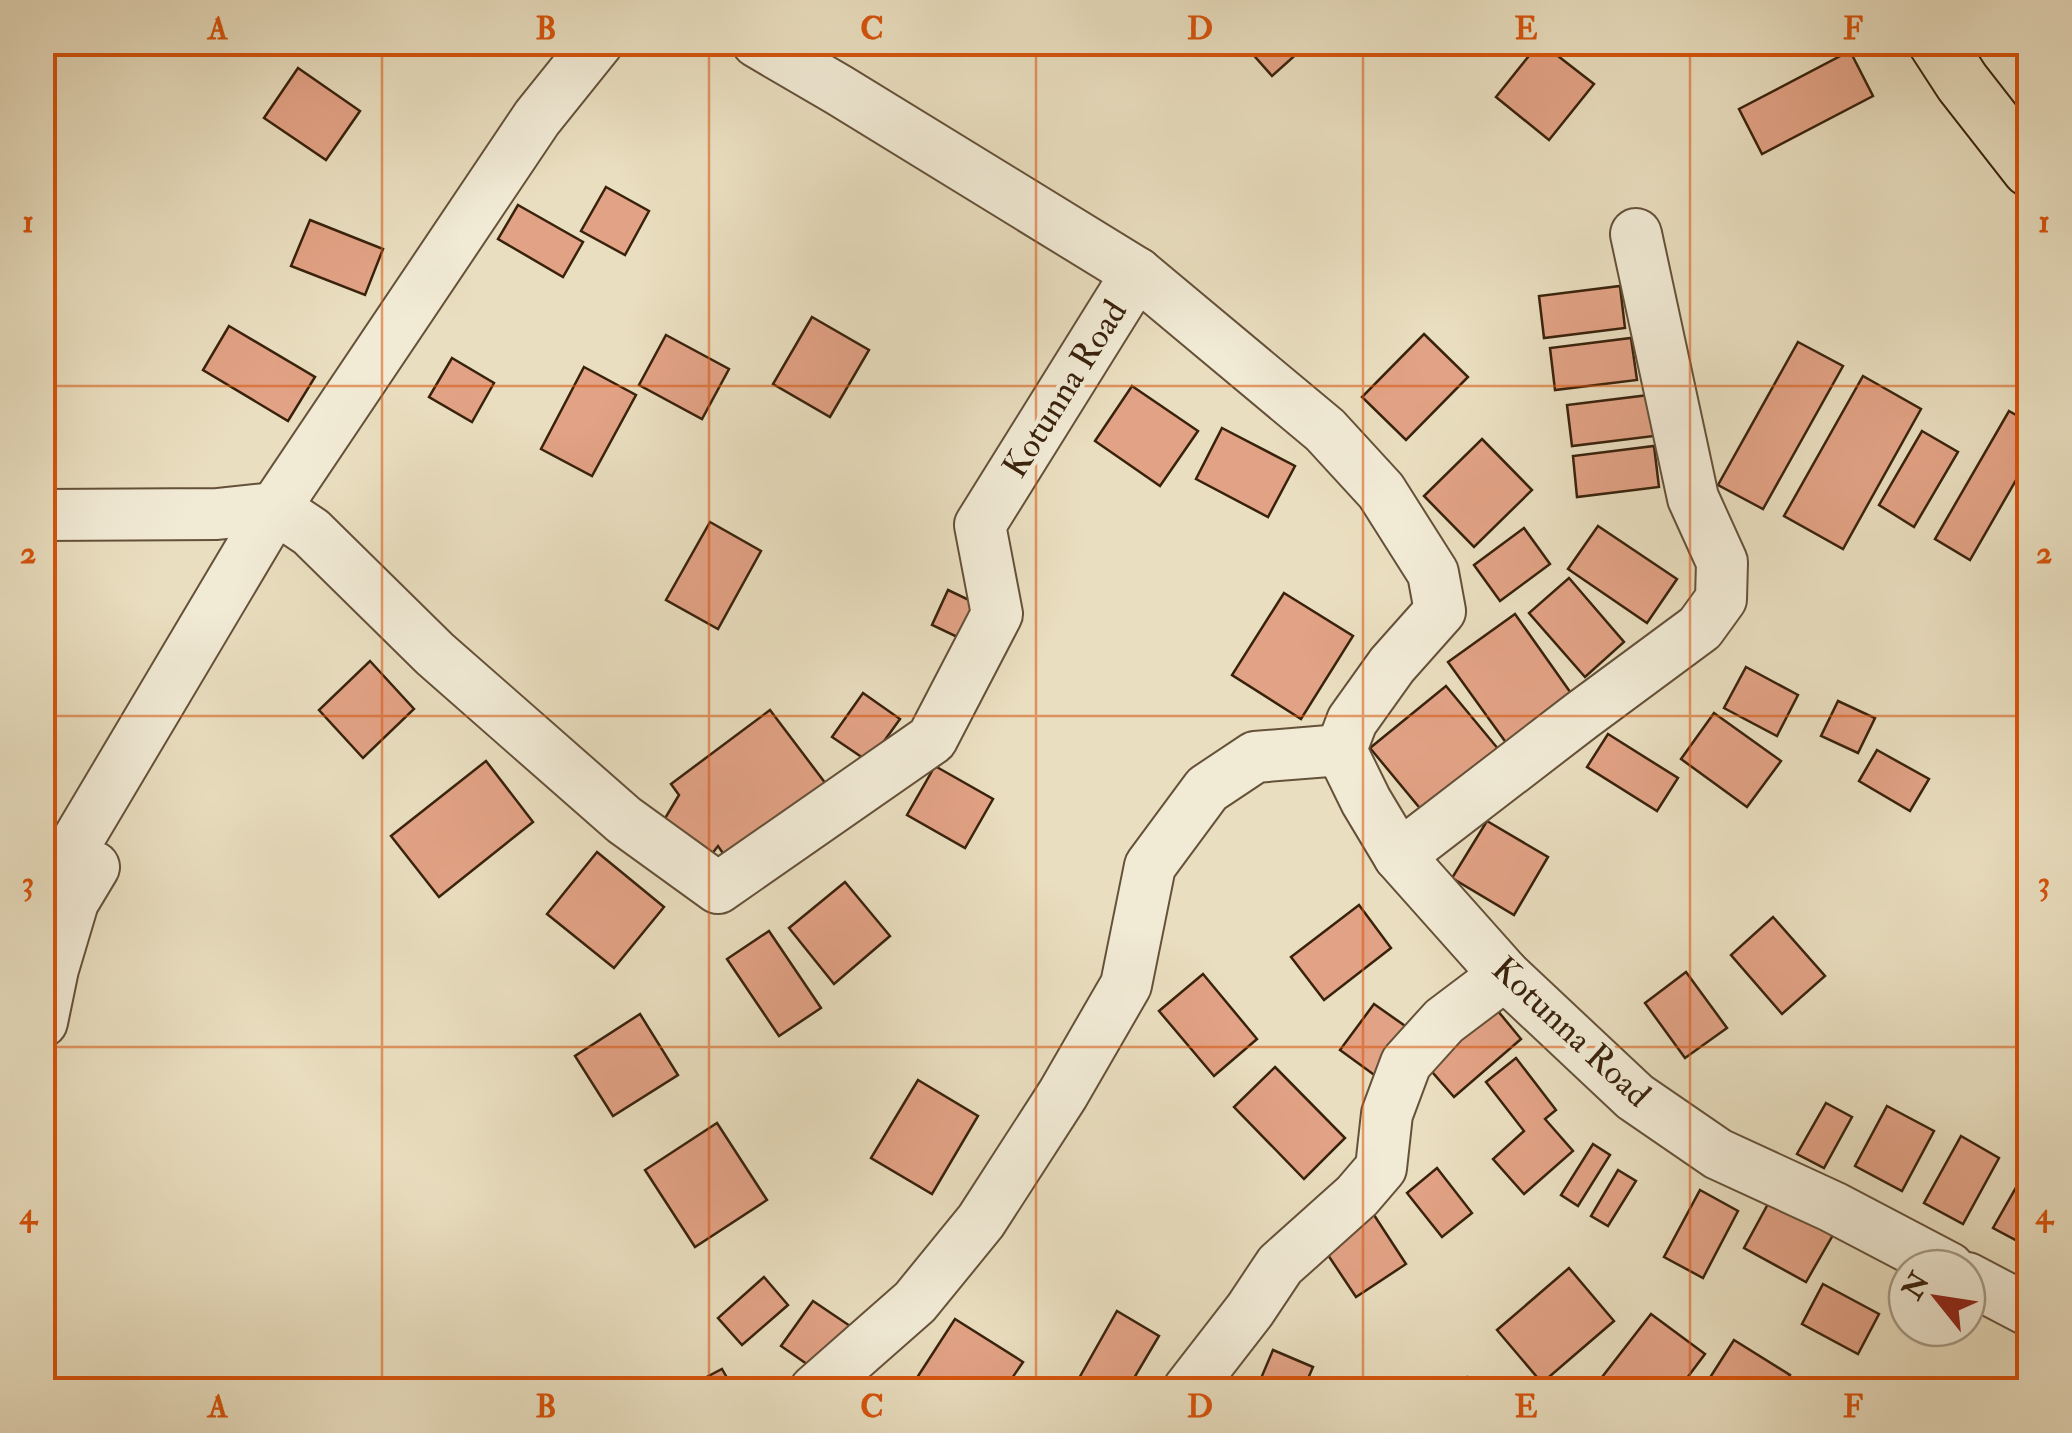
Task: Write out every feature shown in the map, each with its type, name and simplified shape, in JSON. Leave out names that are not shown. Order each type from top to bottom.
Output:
[{"type":"main road","points":[[1936,42],[2030,169]]},
{"type":"street","points":[[42,900],[275,508],[537,118],[598,42]]},
{"type":"street","points":[[756,42],[1137,273]]},
{"type":"street","points":[[1399,856],[1700,628],[1721,598],[1722,562],[1693,498],[1636,234]]},
{"type":"street","name":"Kotunna Road","points":[[275,508],[311,532],[435,654],[624,820],[718,888],[932,740],[997,614],[980,524],[1137,273],[1325,430],[1381,491],[1433,573],[1440,611],[1392,665],[1352,722],[1341,750],[1399,856],[1504,975],[1635,1097],[1718,1154],[1911,1248]]},
{"type":"street","points":[[42,514],[217,514],[275,508]]},
{"type":"street","points":[[814,1390],[915,1302],[981,1221],[1063,1094],[1126,985],[1150,866],[1207,790],[1255,757],[1341,750]]},
{"type":"street","points":[[42,1022],[73,902],[113,837],[125,804],[124,764]]},
{"type":"street","points":[[1188,1390],[1280,1265],[1357,1196],[1381,1168],[1387,1114],[1406,1063],[1444,1021],[1504,975]]},
{"type":"street","points":[[1987,1288],[2030,1311]]},
{"type":"building","points":[[1242,42],[1310,42],[1272,76]]},
{"type":"building","points":[[1540,42],[1594,84],[1549,140],[1496,97]]},
{"type":"building","points":[[1850,51],[1873,96],[1762,154],[1739,109]]},
{"type":"building","points":[[298,68],[360,111],[326,160],[264,118]]},
{"type":"building","points":[[606,187],[649,211],[625,255],[581,231]]},
{"type":"building","points":[[518,205],[583,242],[563,277],[498,239]]},
{"type":"building","points":[[42,212],[52,217],[42,234]]},
{"type":"building","points":[[310,220],[383,249],[365,295],[291,266]]},
{"type":"building","points":[[1620,286],[1625,328],[1544,338],[1539,296]]},
{"type":"building","points":[[812,317],[869,350],[830,417],[773,384]]},
{"type":"building","points":[[229,326],[315,377],[288,421],[203,370]]},
{"type":"building","points":[[1424,334],[1468,377],[1406,440],[1362,397]]},
{"type":"building","points":[[666,335],[729,369],[702,419],[639,385]]},
{"type":"building","points":[[1631,338],[1637,380],[1555,390],[1550,348]]},
{"type":"building","points":[[1798,342],[1843,366],[1763,509],[1718,485]]},
{"type":"building","points":[[452,358],[494,383],[472,422],[429,397]]},
{"type":"building","points":[[584,367],[636,395],[592,476],[541,449]]},
{"type":"building","points":[[1863,376],[1921,409],[1843,549],[1784,516]]},
{"type":"building","points":[[1132,386],[1198,431],[1160,486],[1095,441]]},
{"type":"building","points":[[1649,395],[1654,436],[1572,446],[1567,405]]},
{"type":"building","points":[[2009,411],[2030,423],[2030,472],[2023,468],[1970,560],[1935,539]]},
{"type":"building","points":[[1222,428],[1295,466],[1268,517],[1196,479]]},
{"type":"building","points":[[1922,431],[1958,452],[1914,527],[1879,505]]},
{"type":"building","points":[[1482,439],[1532,490],[1474,547],[1424,496]]},
{"type":"building","points":[[1654,446],[1659,487],[1577,497],[1573,456]]},
{"type":"building","points":[[710,522],[761,551],[718,629],[666,600]]},
{"type":"building","points":[[1598,526],[1677,579],[1647,623],[1568,569]]},
{"type":"building","points":[[1524,528],[1550,564],[1500,601],[1474,565]]},
{"type":"building","points":[[1569,578],[1624,642],[1585,677],[1529,613]]},
{"type":"building","points":[[948,590],[986,608],[970,643],[932,625]]},
{"type":"building","points":[[1284,593],[1353,636],[1301,719],[1232,675]]},
{"type":"building","points":[[1515,614],[1573,696],[1507,744],[1448,662]]},
{"type":"building","points":[[370,661],[414,709],[363,758],[319,710]]},
{"type":"building","points":[[1746,667],[1798,695],[1777,736],[1724,708]]},
{"type":"building","points":[[1446,686],[1509,762],[1433,824],[1370,748]]},
{"type":"building","points":[[863,693],[900,719],[869,762],[832,737]]},
{"type":"building","points":[[1838,701],[1875,718],[1858,753],[1821,736]]},
{"type":"building","points":[[770,710],[826,784],[727,859],[718,846],[711,855],[661,825],[679,795],[671,784]]},
{"type":"building","points":[[1714,713],[1781,761],[1747,807],[1681,759]]},
{"type":"building","points":[[1608,734],[1678,778],[1657,811],[1587,767]]},
{"type":"building","points":[[1877,750],[1929,779],[1910,811],[1859,781]]},
{"type":"building","points":[[486,761],[533,822],[439,897],[391,836]]},
{"type":"building","points":[[935,766],[993,799],[965,848],[907,815]]},
{"type":"building","points":[[1487,821],[1548,857],[1514,915],[1452,878]]},
{"type":"building","points":[[597,852],[664,907],[614,968],[547,914]]},
{"type":"building","points":[[845,882],[890,936],[834,984],[789,928]]},
{"type":"building","points":[[1359,905],[1391,948],[1324,1000],[1291,957]]},
{"type":"building","points":[[1773,917],[1825,976],[1782,1014],[1731,955]]},
{"type":"building","points":[[769,931],[821,1008],[779,1036],[727,959]]},
{"type":"building","points":[[1686,972],[1727,1028],[1685,1058],[1645,1003]]},
{"type":"building","points":[[1203,974],[1257,1039],[1214,1076],[1159,1011]]},
{"type":"building","points":[[1488,999],[1521,1039],[1454,1097],[1420,1058]]},
{"type":"building","points":[[1374,1004],[1418,1035],[1384,1082],[1340,1050]]},
{"type":"building","points":[[640,1014],[678,1075],[613,1116],[575,1056]]},
{"type":"building","points":[[1516,1058],[1556,1110],[1545,1119],[1573,1151],[1524,1194],[1493,1159],[1524,1131],[1486,1082]]},
{"type":"building","points":[[1275,1067],[1345,1138],[1304,1179],[1234,1107]]},
{"type":"building","points":[[918,1080],[978,1116],[932,1194],[871,1158]]},
{"type":"building","points":[[1826,1103],[1852,1117],[1824,1168],[1797,1154]]},
{"type":"building","points":[[1887,1106],[1934,1131],[1902,1191],[1855,1166]]},
{"type":"building","points":[[717,1123],[767,1200],[695,1247],[645,1170]]},
{"type":"building","points":[[1961,1136],[1999,1158],[1963,1224],[1924,1203]]},
{"type":"building","points":[[1593,1144],[1610,1155],[1578,1206],[1561,1195]]},
{"type":"building","points":[[1437,1168],[1472,1213],[1442,1237],[1407,1193]]},
{"type":"building","points":[[1618,1170],[1636,1181],[1608,1226],[1591,1216]]},
{"type":"building","points":[[2022,1177],[2030,1181],[2030,1237],[2025,1245],[1993,1228]]},
{"type":"building","points":[[1700,1190],[1738,1211],[1703,1278],[1664,1257]]},
{"type":"building","points":[[1774,1193],[1837,1228],[1806,1282],[1744,1248]]},
{"type":"building","points":[[1374,1215],[1406,1264],[1356,1297],[1324,1249]]},
{"type":"building","points":[[1569,1268],[1614,1321],[1542,1383],[1497,1330]]},
{"type":"building","points":[[764,1277],[788,1305],[742,1345],[718,1318]]},
{"type":"building","points":[[1823,1284],[1879,1314],[1858,1354],[1802,1324]]},
{"type":"building","points":[[813,1301],[856,1330],[824,1376],[781,1346]]},
{"type":"building","points":[[1117,1311],[1159,1336],[1127,1390],[1095,1390],[1078,1380]]},
{"type":"building","points":[[1651,1314],[1705,1354],[1678,1390],[1592,1390]]},
{"type":"building","points":[[955,1319],[1023,1362],[1004,1390],[909,1390]]},
{"type":"building","points":[[1734,1340],[1790,1375],[1780,1390],[1702,1390]]},
{"type":"building","points":[[1273,1350],[1313,1367],[1303,1390],[1256,1390]]},
{"type":"building","points":[[722,1369],[734,1390],[682,1390]]},
{"type":"building","points":[[1467,1377],[1473,1390],[1436,1390]]}]
